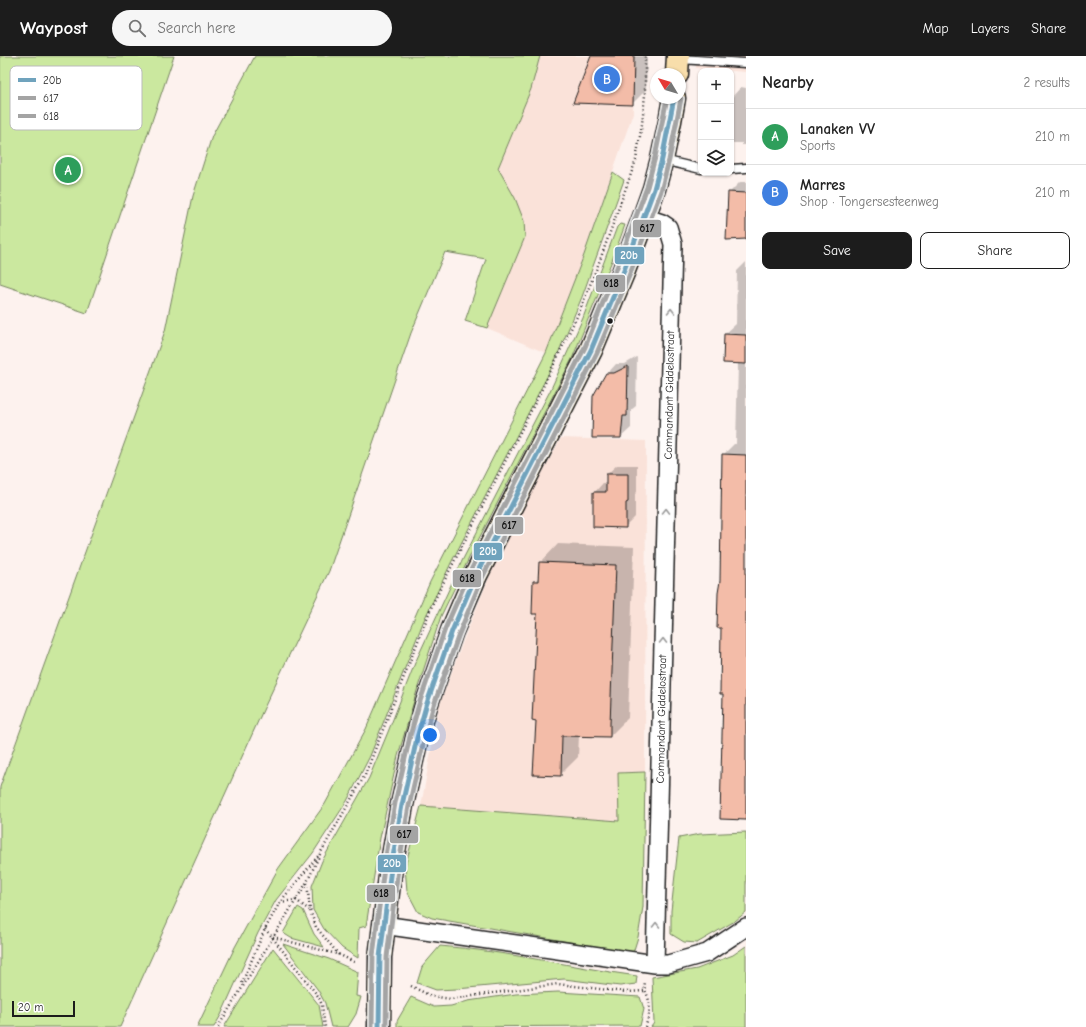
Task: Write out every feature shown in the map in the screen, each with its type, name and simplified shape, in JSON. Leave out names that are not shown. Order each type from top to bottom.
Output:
[{"type":"main road","points":[[379,1027],[380,957],[391,868],[404,798],[417,738],[426,706],[443,656],[476,575],[591,350],[623,273],[654,189],[662,160],[673,104]]},
{"type":"street","name":"Commandant Giddelostraat","points":[[644,217],[662,223],[668,227],[673,244],[655,964]]},
{"type":"street","points":[[383,925],[655,964],[668,964],[708,953],[746,927]]},
{"type":"lane","points":[[678,63],[741,61]]},
{"type":"lane","points":[[662,160],[698,168]]},
{"type":"lane","points":[[734,169],[746,168]]},
{"type":"path","points":[[218,1027],[296,900],[321,852],[365,775],[433,604],[542,389],[580,310],[600,260],[636,160],[645,95],[645,56]]},
{"type":"path","points":[[239,991],[265,929],[280,902],[321,852]]},
{"type":"path","points":[[306,882],[310,910],[316,927],[340,955]]},
{"type":"path","points":[[280,902],[296,900],[310,910]]},
{"type":"path","points":[[265,929],[318,996],[322,1005],[325,1027]]},
{"type":"path","points":[[272,937],[340,955],[356,963]]},
{"type":"path","points":[[411,986],[431,996],[451,999],[558,984],[625,992],[644,991],[648,998],[649,1007],[649,1015],[645,1027]]},
{"type":"shaded area","points":[[540,56],[635,56],[633,113],[584,255],[546,353],[487,328],[525,237],[524,221],[515,198],[498,168],[531,89]]},
{"type":"shaded area","points":[[696,56],[746,56],[746,72],[734,71],[734,68],[696,68]]},
{"type":"shaded area","points":[[561,438],[646,441],[645,772],[618,773],[620,821],[421,806],[439,707],[464,639],[499,553]]},
{"type":"green space","points":[[0,56],[174,56],[87,313],[0,284]]},
{"type":"green space","points":[[255,56],[540,56],[531,89],[498,168],[515,198],[524,221],[525,237],[487,328],[465,321],[486,259],[445,252],[411,333],[329,571],[264,708],[120,1027],[0,1027],[0,787],[165,331],[193,196],[212,136]]},
{"type":"green space","points":[[613,172],[624,180],[582,297],[554,363],[451,563],[424,620],[370,756],[347,801],[313,853],[276,900],[258,933],[221,1015],[214,1027],[197,1027],[235,947],[278,869],[325,804],[366,729],[430,582],[546,353],[584,255]]},
{"type":"green space","points":[[620,224],[625,225],[572,359],[471,554],[441,616],[398,756],[380,838],[366,926],[359,928],[358,958],[342,948],[324,929],[313,910],[312,886],[322,861],[369,778],[415,663],[462,561],[550,391],[583,318],[617,227]]},
{"type":"green space","points":[[645,772],[643,907],[638,937],[633,953],[432,918],[418,912],[407,891],[405,867],[421,806],[619,821],[618,773]]},
{"type":"green space","points":[[746,832],[746,912],[735,921],[697,943],[684,942],[671,934],[671,911],[679,838],[700,834]]},
{"type":"green space","points":[[298,907],[303,910],[314,934],[324,947],[291,938],[283,933]]},
{"type":"green space","points":[[283,944],[329,959],[358,972],[356,996],[361,997],[356,1014],[348,1027],[331,1027],[325,1003],[318,990]]},
{"type":"green space","points":[[440,946],[514,955],[637,976],[636,984],[620,986],[564,979],[436,990],[417,983],[422,967]]},
{"type":"green space","points":[[746,946],[746,1027],[651,1027],[654,1023],[652,977],[697,969],[733,955]]},
{"type":"green space","points":[[273,948],[319,1005],[323,1027],[224,1027]]},
{"type":"green space","points":[[558,992],[640,997],[644,1009],[640,1026],[397,1027],[397,1021],[411,997],[434,1007],[451,1006],[468,1001],[516,994]]},
{"type":"building","points":[[591,56],[634,56],[633,105],[573,103]]},
{"type":"building","points":[[728,192],[746,193],[746,239],[726,240]]},
{"type":"building","points":[[724,334],[746,335],[746,364],[723,363]]},
{"type":"building","points":[[628,366],[627,416],[623,416],[621,438],[592,438],[593,396],[606,373],[614,373]]},
{"type":"building","points":[[722,454],[746,455],[746,820],[720,819],[723,694],[720,694],[721,628],[717,628],[718,593],[720,581]]},
{"type":"building","points":[[606,474],[628,474],[626,528],[593,527],[593,492],[606,492]]},
{"type":"building","points":[[539,562],[616,565],[610,737],[562,736],[561,776],[533,775],[536,721],[532,720],[537,614],[532,614],[533,581],[538,581]]},
{"type":"transit line","name":"618","points":[[372,1027],[373,956],[384,867],[395,803],[410,736],[419,704],[445,629],[470,572],[585,347],[647,187],[666,104]]},
{"type":"transit line","name":"20b","points":[[379,1027],[380,957],[391,868],[402,805],[417,738],[426,706],[452,631],[476,575],[591,350],[623,273],[654,189],[662,159],[673,104]]},
{"type":"transit line","name":"617","points":[[386,1027],[387,957],[398,869],[409,806],[433,708],[459,634],[482,578],[597,353],[629,276],[661,191],[680,104]]},
{"type":"place","name":"Marres","points":[[607,79]]},
{"type":"place","name":"Lanaken VV","points":[[68,170]]}]
